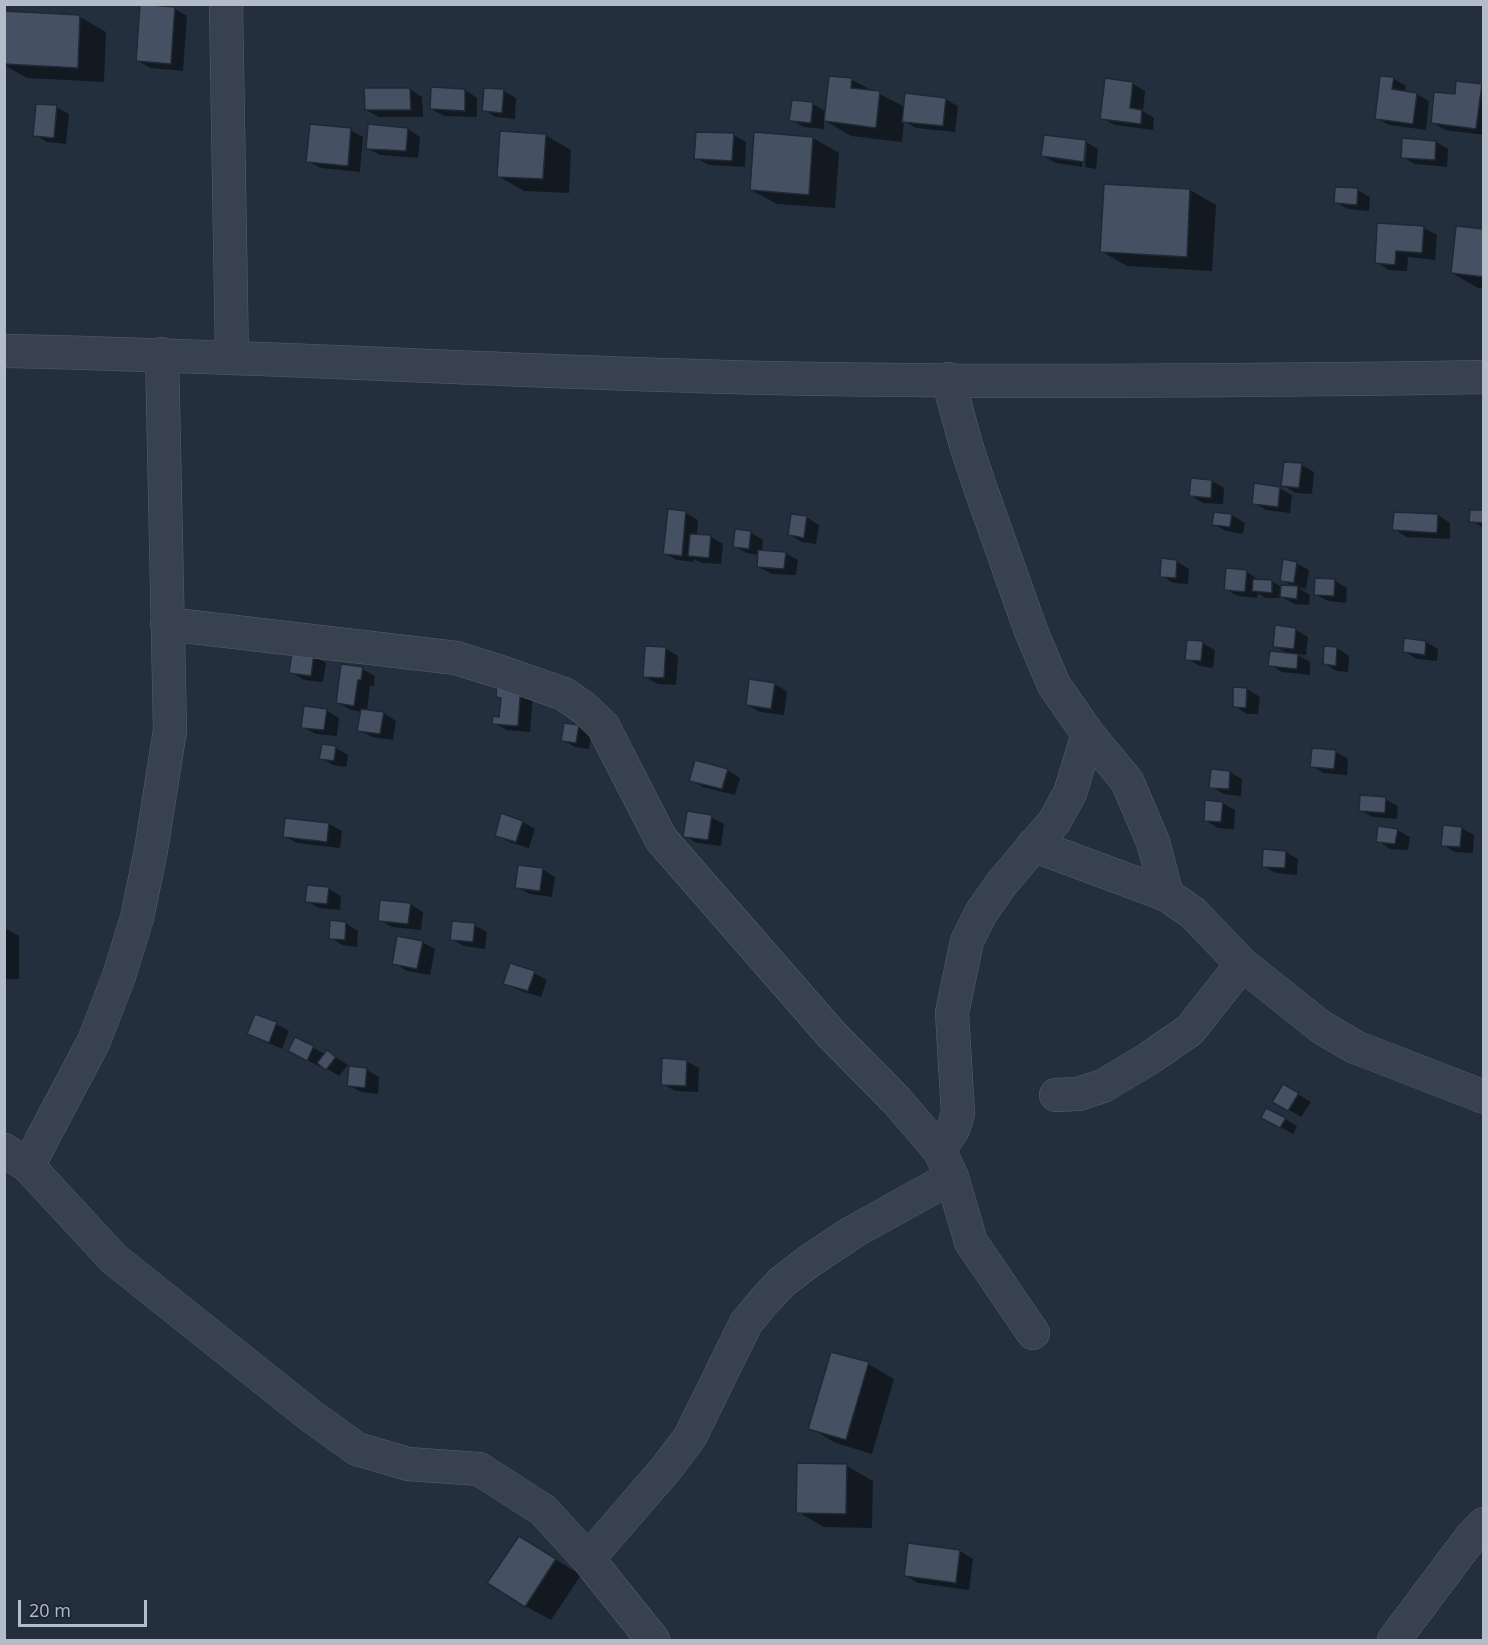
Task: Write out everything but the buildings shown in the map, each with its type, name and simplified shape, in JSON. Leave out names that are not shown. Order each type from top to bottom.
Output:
[{"type":"street","points":[[226,4],[232,358]]},
{"type":"street","points":[[4,351],[162,354],[344,364],[770,378],[1271,380],[1484,377]]},
{"type":"street","points":[[162,354],[170,730],[152,850],[119,976],[94,1041],[16,1158],[114,1259],[311,1416],[357,1449],[408,1464],[479,1469],[543,1510],[588,1559],[653,1641]]},
{"type":"street","points":[[948,379],[966,445],[1031,631],[1054,685],[1088,734],[1127,781],[1153,842],[1167,895]]},
{"type":"street","points":[[167,624],[456,658],[564,694],[584,708],[603,726],[661,839],[831,1034],[897,1101],[945,1163],[971,1242],[1034,1333]]},
{"type":"street","points":[[588,1559],[665,1470],[690,1437],[746,1323],[765,1300],[782,1282],[945,1163],[958,1114],[952,1013],[967,941],[981,912],[1054,822],[1070,793],[1088,734]]},
{"type":"street","points":[[1033,846],[1167,895],[1193,912],[1242,964],[1321,1027],[1355,1047],[1484,1098]]},
{"type":"street","points":[[1056,1095],[1078,1094],[1103,1086],[1190,1030],[1242,964]]},
{"type":"street","points":[[1394,1641],[1472,1536],[1484,1524]]}]
